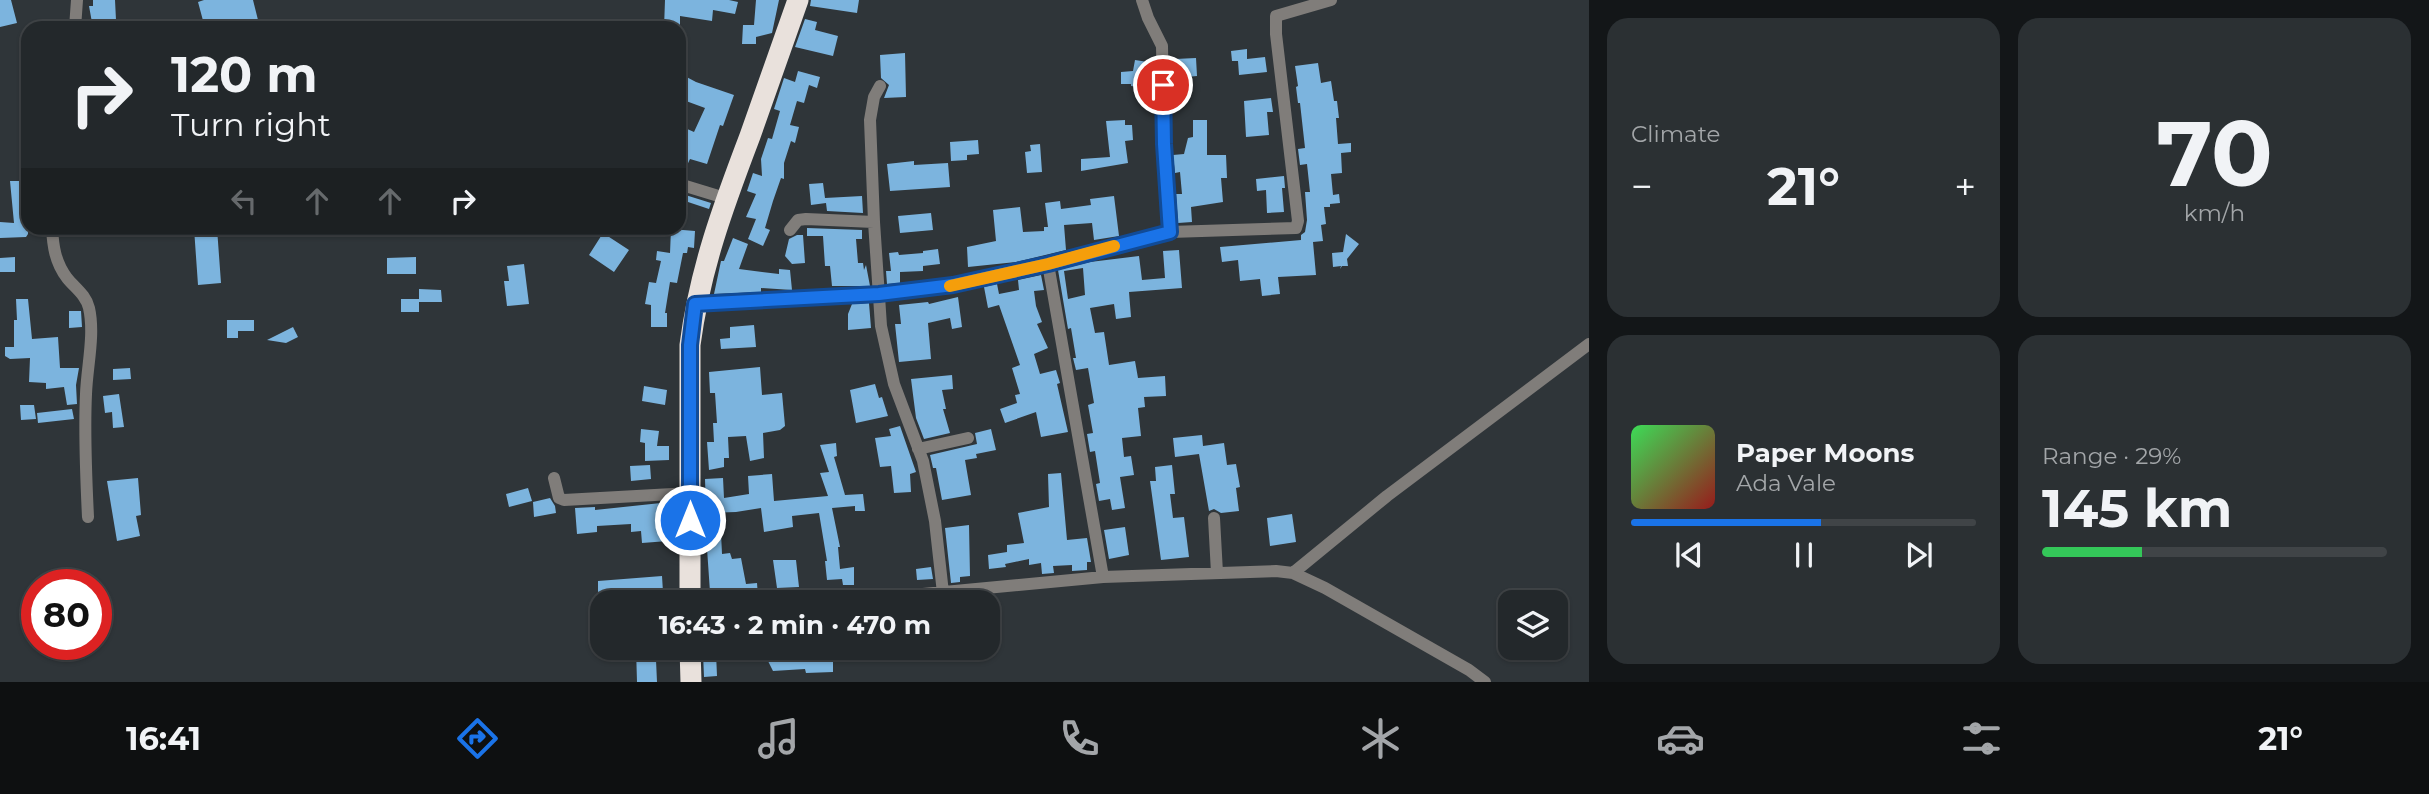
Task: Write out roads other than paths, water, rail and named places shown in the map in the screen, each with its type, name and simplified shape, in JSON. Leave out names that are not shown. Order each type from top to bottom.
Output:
[{"type":"highway","points":[[690,590],[690,345],[695,304],[725,198],[798,0]]},
{"type":"highway","points":[[690,660],[691,682]]},
{"type":"street","points":[[76,21],[77,0]]},
{"type":"street","points":[[1142,0],[1147,18],[1162,46],[1164,144],[1170,232]]},
{"type":"street","points":[[695,304],[879,294],[953,285],[1048,264],[1170,232],[1296,228],[1298,221],[1276,16],[1331,0]]},
{"type":"street","points":[[880,86],[874,97],[870,120],[881,326],[887,356],[919,449],[933,512],[943,590]]},
{"type":"street","points":[[686,186],[725,198]]},
{"type":"street","points":[[790,230],[798,220],[806,219],[874,222]]},
{"type":"street","points":[[52,235],[58,264],[86,299],[89,308],[86,395],[89,517]]},
{"type":"street","points":[[1048,264],[1103,576]]},
{"type":"street","points":[[1293,573],[1387,496],[1589,344]]},
{"type":"street","points":[[919,449],[968,438]]},
{"type":"street","points":[[554,478],[559,498],[564,500],[691,493]]},
{"type":"street","points":[[1214,518],[1217,573]]},
{"type":"street","points":[[971,590],[1103,576],[1276,570],[1293,573],[1325,588],[1469,670],[1485,682]]}]
